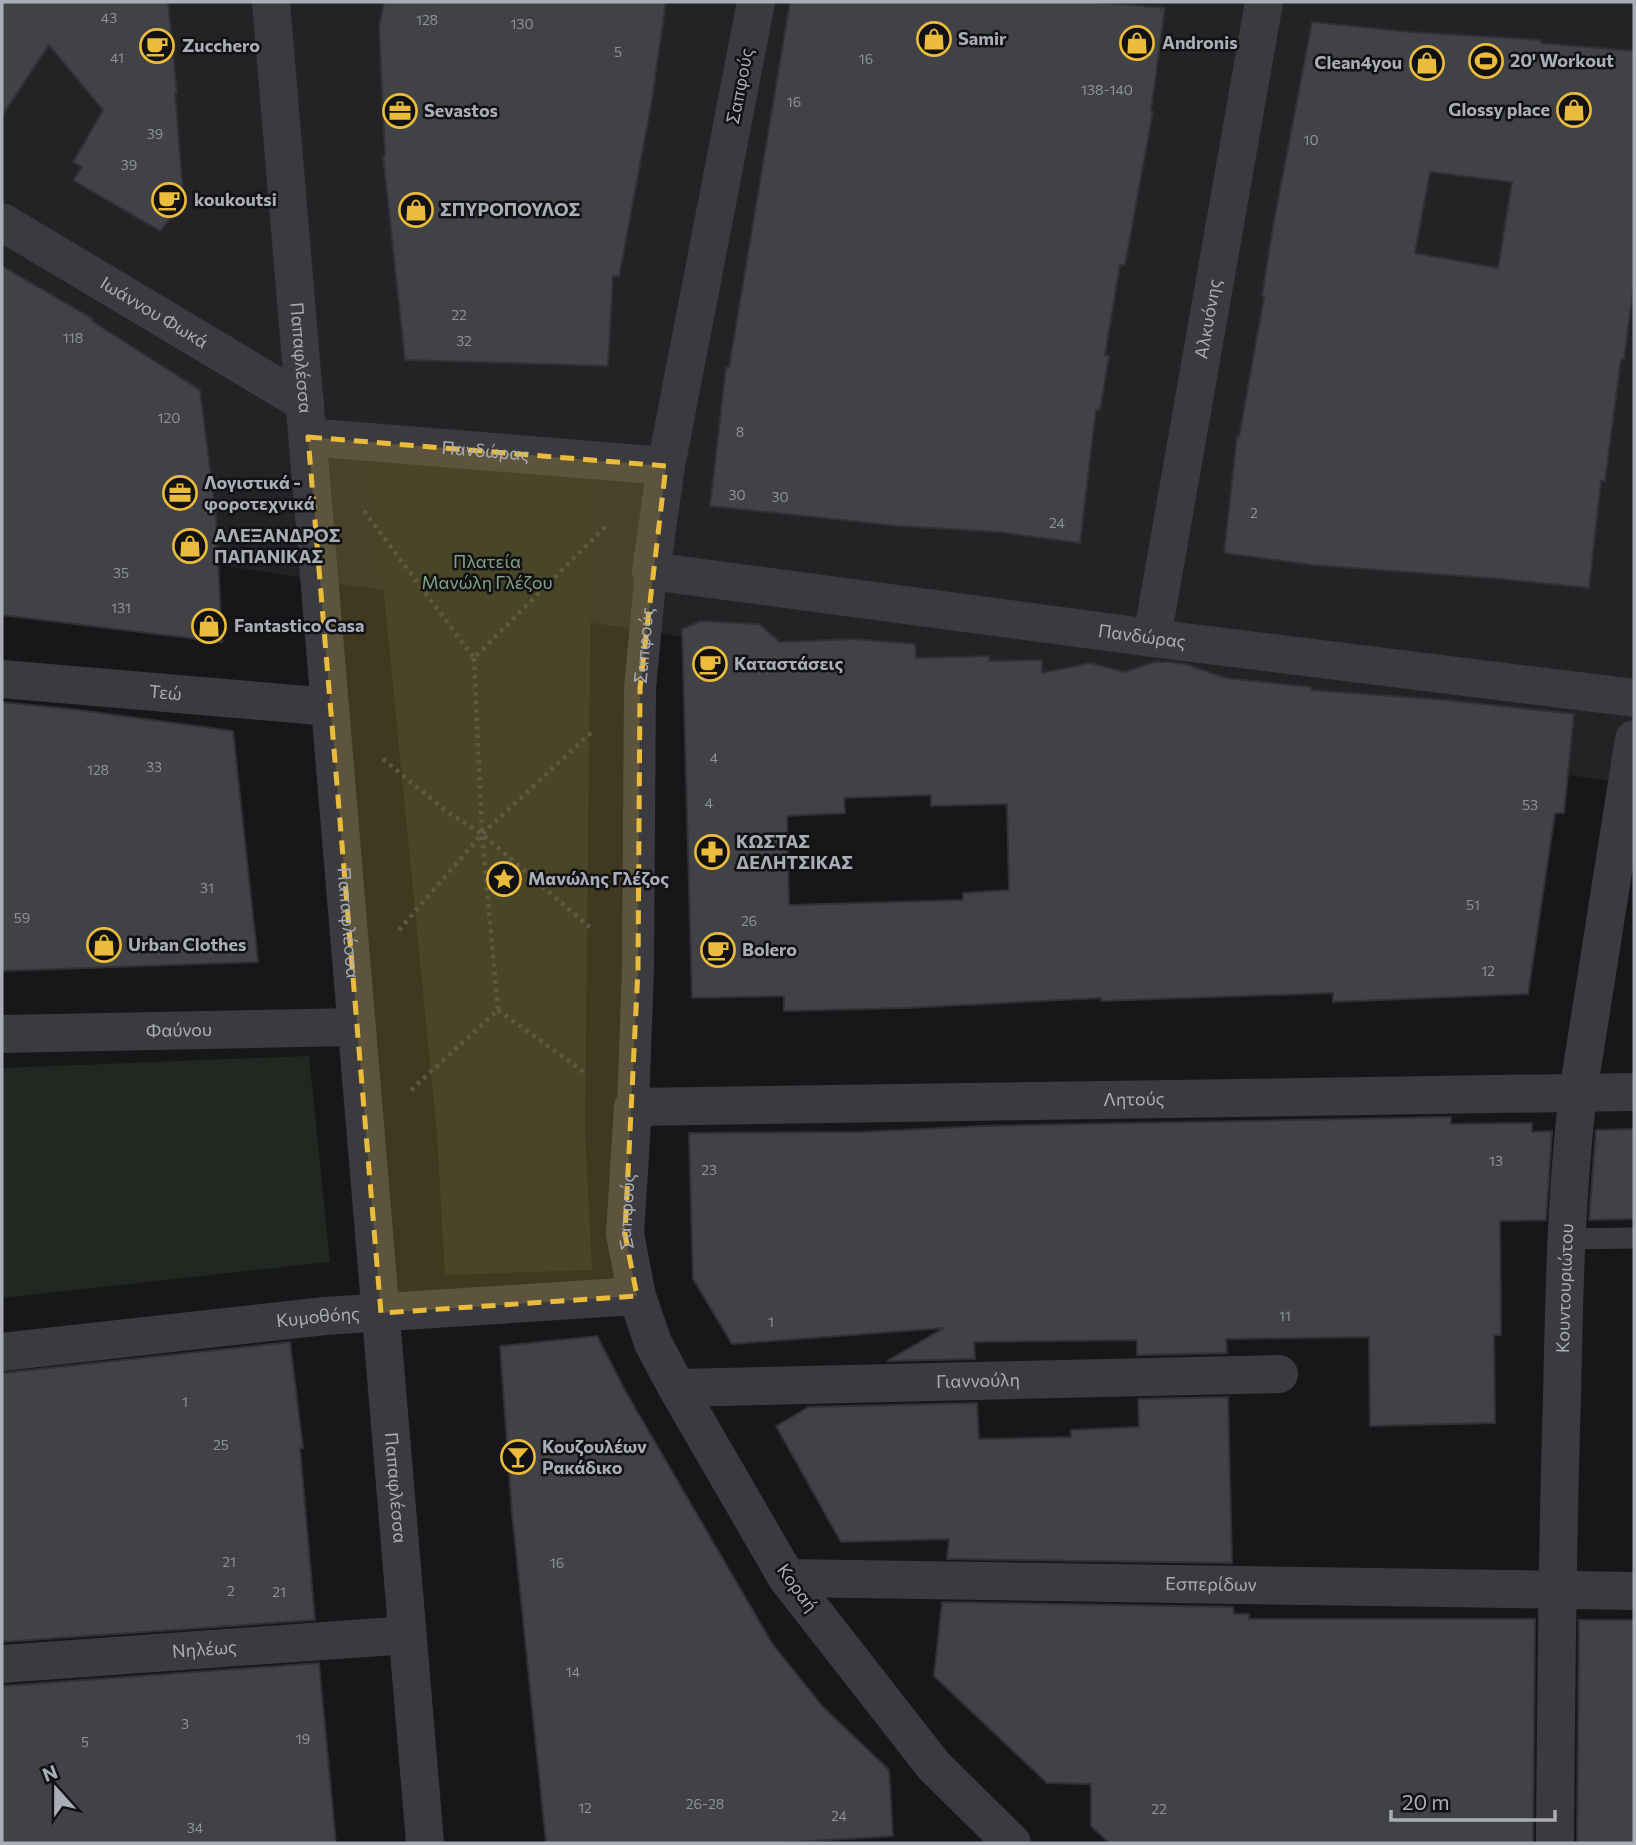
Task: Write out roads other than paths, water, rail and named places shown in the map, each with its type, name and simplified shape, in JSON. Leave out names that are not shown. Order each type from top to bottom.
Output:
[{"type":"street","name":"Παπαφλέσσα","points":[[271,2],[425,1843]]},
{"type":"street","name":"Σαπφούς","points":[[637,1296],[625,1234],[638,969],[640,688],[651,571],[666,466],[756,2]]},
{"type":"street","name":"Αλκυόνης","points":[[1152,638],[1264,2]]},
{"type":"street","name":"Ιωάννου Φωκά","points":[[2,222],[306,420]]},
{"type":"street","name":"Πανδώρας","points":[[306,420],[666,466]]},
{"type":"street","name":"Πανδώρας","points":[[651,571],[1152,638],[1634,698]]},
{"type":"street","name":"Τεώ","points":[[2,678],[330,707]]},
{"type":"street","name":"Κουντουριώτου","points":[[1555,1843],[1556,1590],[1566,1239],[1577,1093],[1634,739]]},
{"type":"street","name":"Φαύνου","points":[[2,1034],[355,1027]]},
{"type":"street","name":"Λητούς","points":[[633,1107],[1634,1092]]},
{"type":"street","name":"Κυμοθόης","points":[[2,1352],[325,1316],[637,1296]]},
{"type":"street","name":"Κοραή","points":[[637,1296],[653,1343],[787,1578],[934,1766],[1012,1843]]},
{"type":"street","name":"Γιαννούλη","points":[[677,1388],[1279,1374]]},
{"type":"street","name":"Εσπερίδων","points":[[787,1578],[1634,1591]]},
{"type":"street","name":"Νηλέως","points":[[2,1664],[407,1634]]},
{"type":"lane","points":[[1566,1239],[1634,1238]]},
{"type":"place","name":"Samir","points":[[934,39]]},
{"type":"place","name":"Andronis","points":[[1137,43]]},
{"type":"place","name":"Zucchero","points":[[157,46]]},
{"type":"place","name":"20' Workout","points":[[1486,61]]},
{"type":"place","name":"Clean4you","points":[[1427,63]]},
{"type":"place","name":"Glossy place","points":[[1574,110]]},
{"type":"place","name":"Sevastos","points":[[400,111]]},
{"type":"place","name":"koukoutsi","points":[[169,200]]},
{"type":"place","name":"ΣΠΥΡΟΠΟΥΛΟΣ","points":[[416,210]]},
{"type":"place","name":"Λογιστικά - φοροτεχνικά","points":[[180,493]]},
{"type":"place","name":"ΑΛΕΞΑΝΔΡΟΣ ΠΑΠΑΝΙΚΑΣ","points":[[190,546]]},
{"type":"place","name":"Fantastico Casa","points":[[209,626]]},
{"type":"place","name":"Καταστάσεις","points":[[710,664]]},
{"type":"place","name":"ΚΩΣΤΑΣ ΔΕΛΗΤΣΙΚΑΣ","points":[[712,852]]},
{"type":"place","name":"Μανώλης Γλέζος","points":[[504,879]]},
{"type":"place","name":"Urban Clothes","points":[[104,945]]},
{"type":"place","name":"Bolero","points":[[718,950]]},
{"type":"place","name":"Κουζουλέων Ρακάδικο","points":[[518,1457]]},
{"type":"park label","name":"Πλατεία Μανώλη Γλέζου","points":[[487,572]]}]
